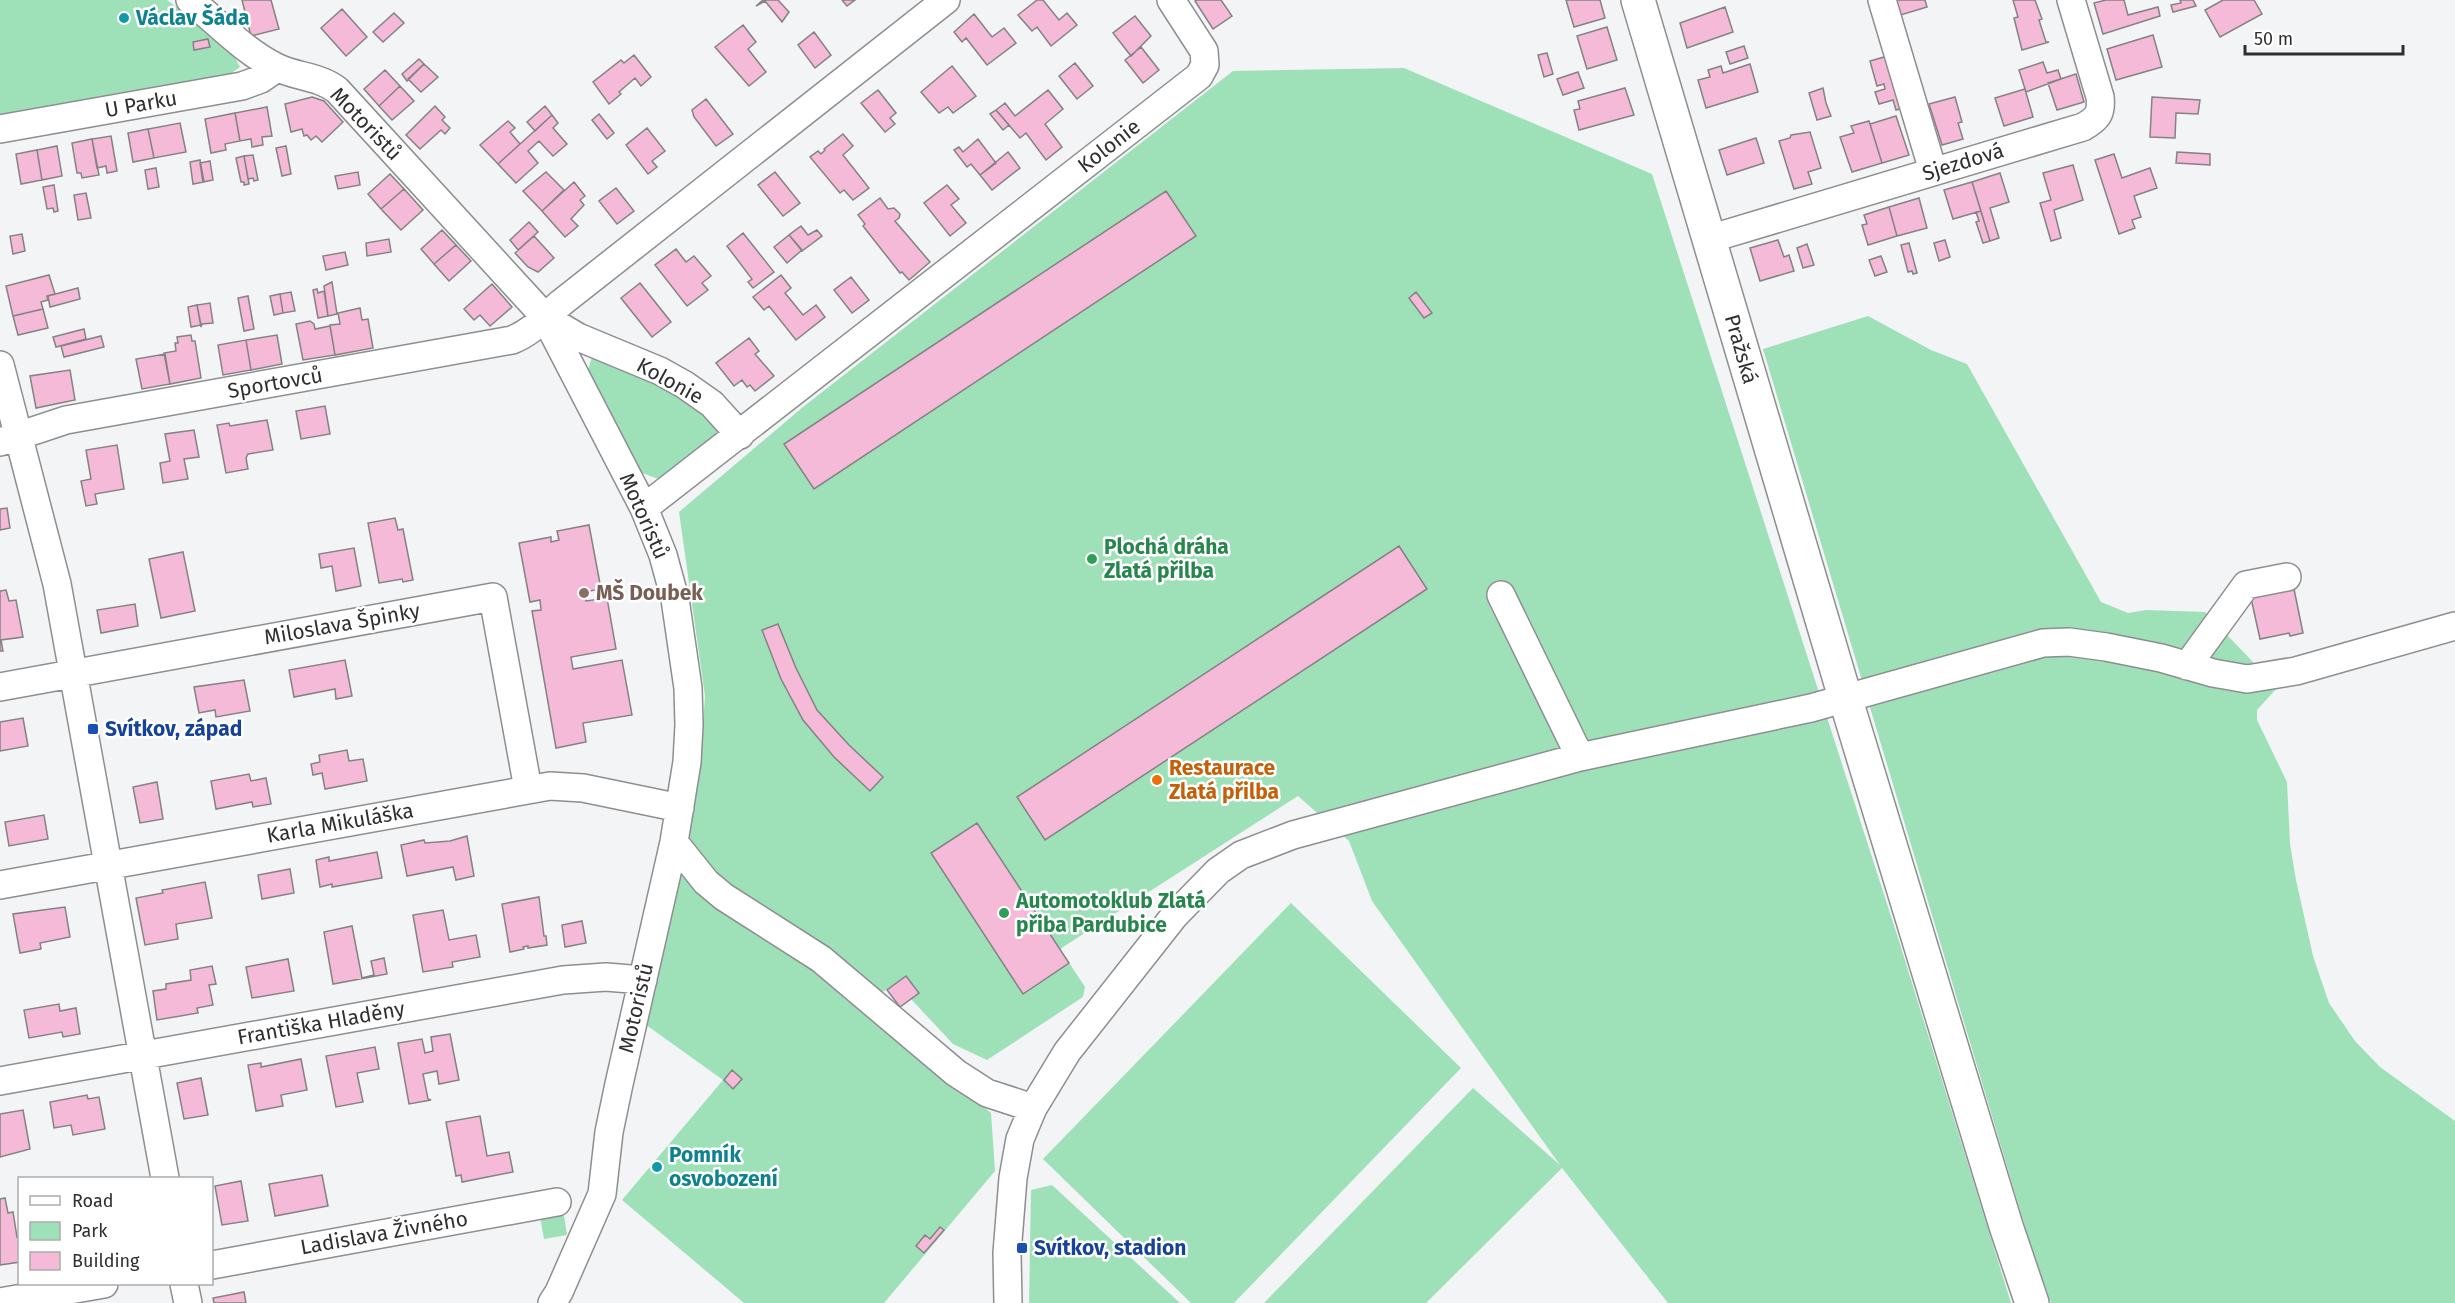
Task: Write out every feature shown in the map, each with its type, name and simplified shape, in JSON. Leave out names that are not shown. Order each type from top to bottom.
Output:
[{"type":"main road","name":"Pražská","points":[[1638,0],[1845,697],[2006,1226],[2032,1303]]},
{"type":"street","name":"Motoristů","points":[[190,0],[277,68],[320,80],[337,90],[545,317],[644,508],[663,555],[675,599],[688,688],[687,762],[674,842],[609,1132],[602,1194],[552,1303]]},
{"type":"street","points":[[545,317],[946,0]]},
{"type":"street","name":"Kolonie","points":[[545,317],[578,337],[660,371],[685,385],[712,404],[740,435],[1199,76],[1206,65],[1204,51],[1171,0]]},
{"type":"street","points":[[1882,0],[1933,171]]},
{"type":"street","name":"Sjezdová","points":[[1709,239],[2083,127],[2099,116],[2100,97],[2071,0]]},
{"type":"street","name":"U Parku","points":[[0,129],[242,86],[261,79],[277,68]]},
{"type":"street","name":"Sportovců","points":[[9,439],[79,417],[512,340],[533,330],[545,317]]},
{"type":"street","points":[[0,365],[9,439],[57,584],[165,1177]]},
{"type":"street","points":[[644,508],[740,435]]},
{"type":"street","points":[[2187,666],[2246,585],[2287,577]]},
{"type":"street","points":[[1501,595],[1580,757]]},
{"type":"street","name":"Miloslava Špinky","points":[[0,687],[493,597],[528,789]]},
{"type":"street","points":[[1008,1303],[1007,1253],[1012,1178],[1020,1139],[1033,1108],[1067,1052],[1174,915],[1218,871],[1241,855],[1293,836],[1580,757],[1811,708],[2043,643],[2069,642],[2106,647],[2247,679],[2296,671],[2455,626]]},
{"type":"street","name":"Karla Mikuláška","points":[[0,885],[528,789],[565,786],[680,808]]},
{"type":"street","points":[[674,842],[699,873],[724,897],[821,959],[956,1073],[987,1093],[1033,1108]]},
{"type":"street","name":"Františka Hladěny","points":[[0,1081],[564,980],[606,977],[643,980]]},
{"type":"street","name":"Ladislava Živného","points":[[213,1264],[557,1202]]},
{"type":"street","points":[[0,1302],[99,1285]]},
{"type":"street","points":[[184,1285],[188,1303]]},
{"type":"green space","points":[[0,0],[167,0],[205,27],[232,52],[240,67],[216,84],[0,124]]},
{"type":"green space","points":[[1404,68],[1652,174],[1899,941],[2011,1303],[1668,1303],[1562,1168],[1426,1303],[1264,1303],[1473,1088],[1560,1165],[1372,901],[1349,841],[1298,796],[1060,949],[1085,987],[1083,997],[987,1060],[953,1044],[911,999],[918,993],[906,976],[877,996],[821,966],[991,1113],[995,1171],[884,1303],[744,1303],[622,1200],[723,1080],[642,1022],[701,753],[705,696],[679,512],[803,407],[1233,71]]},
{"type":"green space","points":[[1868,316],[1931,350],[1967,364],[2101,602],[2128,613],[2146,610],[2205,612],[2276,686],[2277,688],[2257,710],[2257,720],[2287,782],[2290,844],[2296,880],[2313,956],[2329,1003],[2355,1041],[2380,1067],[2455,1121],[2455,1303],[2051,1303],[2029,1240],[1763,349]]},
{"type":"green space","points":[[592,357],[668,390],[692,405],[719,430],[718,437],[664,481],[642,473],[587,373]]},
{"type":"green space","points":[[1291,903],[1461,1068],[1234,1303],[1191,1303],[1043,1159]]},
{"type":"green space","points":[[1052,1185],[1180,1303],[1029,1303],[1031,1190]]},
{"type":"green space","points":[[561,1196],[567,1235],[544,1239],[537,1200]]},
{"type":"building","points":[[242,0],[271,0],[279,29],[251,36]]},
{"type":"building","points":[[763,0],[778,0],[789,12],[782,22],[765,1],[756,6]]},
{"type":"building","points":[[842,0],[855,0],[847,6]]},
{"type":"building","points":[[1037,0],[1043,0],[1059,20],[1067,13],[1077,25],[1051,46],[1037,27],[1032,31],[1018,15]]},
{"type":"building","points":[[1221,0],[1232,16],[1213,29],[1195,1]]},
{"type":"building","points":[[1566,0],[1600,0],[1605,18],[1574,27]]},
{"type":"building","points":[[1896,0],[1925,0],[1927,7],[1894,17]]},
{"type":"building","points":[[2013,0],[2035,0],[2042,19],[2039,20],[2046,42],[2049,42],[2022,50],[2014,18],[2018,17]]},
{"type":"building","points":[[2124,0],[2128,15],[2158,7],[2160,16],[2103,34],[2094,3]]},
{"type":"building","points":[[2180,0],[2193,0],[2196,6],[2173,12],[2171,5],[2181,3]]},
{"type":"building","points":[[2223,0],[2254,0],[2262,14],[2220,37],[2205,10]]},
{"type":"building","points":[[1725,7],[1733,32],[1687,48],[1680,23]]},
{"type":"building","points":[[342,9],[367,37],[346,56],[321,28]]},
{"type":"building","points":[[394,13],[404,23],[383,42],[373,32]]},
{"type":"building","points":[[974,14],[992,37],[1004,28],[1016,43],[987,65],[966,38],[962,42],[954,32]]},
{"type":"building","points":[[1135,16],[1151,36],[1131,56],[1113,33]]},
{"type":"building","points":[[743,25],[756,42],[748,49],[766,72],[749,86],[715,47]]},
{"type":"building","points":[[1607,27],[1617,60],[1587,69],[1577,36]]},
{"type":"building","points":[[814,32],[831,55],[815,68],[798,45]]},
{"type":"building","points":[[2153,35],[2162,67],[2116,80],[2107,49]]},
{"type":"building","points":[[208,39],[210,47],[194,50],[193,42]]},
{"type":"building","points":[[1744,46],[1748,58],[1730,64],[1726,52]]},
{"type":"building","points":[[1141,47],[1159,70],[1143,83],[1125,60]]},
{"type":"building","points":[[1547,53],[1553,74],[1544,77],[1538,55]]},
{"type":"building","points":[[634,55],[651,77],[641,86],[635,78],[609,104],[593,82],[621,60],[624,63]]},
{"type":"building","points":[[1891,55],[1907,107],[1896,110],[1893,100],[1879,104],[1875,92],[1885,89],[1884,84],[1877,86],[1870,61]]},
{"type":"building","points":[[419,59],[424,64],[407,81],[402,74]]},
{"type":"building","points":[[2043,62],[2047,73],[2058,70],[2061,79],[2026,92],[2019,70]]},
{"type":"building","points":[[1075,63],[1093,86],[1077,99],[1059,76]]},
{"type":"building","points":[[424,64],[438,77],[421,92],[408,79]]},
{"type":"building","points":[[1750,64],[1758,92],[1706,108],[1698,80],[1710,77],[1708,70],[1721,66],[1723,73]]},
{"type":"building","points":[[952,66],[976,96],[953,113],[948,107],[939,113],[921,92]]},
{"type":"building","points":[[385,70],[400,86],[379,106],[364,89]]},
{"type":"building","points":[[1578,72],[1584,88],[1563,95],[1557,79]]},
{"type":"building","points":[[2076,74],[2084,102],[2057,110],[2048,83]]},
{"type":"building","points":[[400,86],[414,101],[392,120],[379,106]]},
{"type":"building","points":[[1625,88],[1634,115],[1579,130],[1574,110],[1580,109],[1578,101]]},
{"type":"building","points":[[1823,88],[1831,116],[1817,120],[1809,93]]},
{"type":"building","points":[[2025,89],[2033,117],[2004,126],[1995,98]]},
{"type":"building","points":[[878,90],[896,113],[890,118],[895,124],[885,132],[861,103]]},
{"type":"building","points":[[1048,90],[1063,109],[1045,124],[1062,147],[1046,160],[1026,133],[1020,138],[996,110],[1005,103],[1015,116]]},
{"type":"building","points":[[312,97],[324,101],[343,122],[322,142],[316,136],[311,140],[307,135],[304,136],[302,129],[291,132],[285,104]]},
{"type":"building","points":[[1955,97],[1962,122],[1958,123],[1963,139],[1942,145],[1929,104]]},
{"type":"building","points":[[2152,97],[2200,100],[2198,114],[2176,113],[2175,138],[2150,137]]},
{"type":"building","points":[[706,99],[733,134],[716,146],[694,117],[692,110]]},
{"type":"building","points":[[435,106],[445,117],[442,120],[450,128],[445,134],[441,130],[420,149],[406,135]]},
{"type":"building","points":[[545,106],[552,115],[535,131],[527,122]]},
{"type":"building","points":[[267,107],[272,136],[262,137],[263,145],[252,147],[251,139],[240,141],[235,113]]},
{"type":"building","points":[[996,110],[1009,125],[1003,130],[990,114]]},
{"type":"building","points":[[235,113],[240,141],[225,144],[226,150],[211,153],[205,119]]},
{"type":"building","points":[[599,114],[614,133],[607,139],[592,120]]},
{"type":"building","points":[[552,115],[558,123],[553,128],[567,144],[553,156],[539,141],[528,151],[538,163],[516,183],[498,164]]},
{"type":"building","points":[[1896,116],[1909,155],[1882,163],[1870,124]]},
{"type":"building","points":[[508,121],[515,128],[510,132],[520,144],[498,164],[480,145]]},
{"type":"building","points":[[1869,121],[1882,163],[1852,172],[1840,137],[1854,133],[1851,126]]},
{"type":"building","points":[[180,123],[186,152],[154,158],[148,129]]},
{"type":"building","points":[[647,128],[665,151],[652,161],[657,167],[648,174],[626,145]]},
{"type":"building","points":[[148,129],[154,158],[133,162],[128,133]]},
{"type":"building","points":[[1810,132],[1821,168],[1808,172],[1812,184],[1794,189],[1779,141],[1790,138],[1791,135]]},
{"type":"building","points":[[843,134],[853,146],[843,155],[869,188],[853,200],[844,190],[840,193],[810,157],[818,151],[821,154]]},
{"type":"building","points":[[111,136],[117,171],[107,173],[106,166],[97,168],[92,139]]},
{"type":"building","points":[[1756,138],[1764,163],[1727,175],[1719,150]]},
{"type":"building","points":[[92,139],[99,175],[82,178],[81,173],[77,173],[72,143]]},
{"type":"building","points":[[978,139],[996,163],[980,175],[971,164],[967,167],[954,150],[959,147],[963,152]]},
{"type":"building","points":[[57,146],[62,176],[42,180],[37,150]]},
{"type":"building","points":[[286,146],[291,174],[282,176],[276,148]]},
{"type":"building","points":[[37,150],[42,180],[21,184],[16,154]]},
{"type":"building","points":[[1008,152],[1020,168],[992,190],[980,175]]},
{"type":"building","points":[[2177,152],[2210,154],[2210,165],[2176,163]]},
{"type":"building","points":[[2114,154],[2122,178],[2150,168],[2157,188],[2134,196],[2141,217],[2132,220],[2135,228],[2119,234],[2095,160]]},
{"type":"building","points":[[253,155],[258,180],[254,181],[253,178],[248,179],[244,156]]},
{"type":"building","points":[[244,156],[249,184],[244,185],[244,182],[241,182],[236,158]]},
{"type":"building","points":[[200,160],[204,182],[193,184],[190,162]]},
{"type":"building","points":[[210,161],[213,180],[203,182],[200,163]]},
{"type":"building","points":[[2073,165],[2083,200],[2054,210],[2061,238],[2051,241],[2040,203],[2051,200],[2043,173]]},
{"type":"building","points":[[156,168],[159,187],[148,189],[145,170]]},
{"type":"building","points":[[358,172],[360,185],[338,189],[335,176]]},
{"type":"building","points":[[546,172],[564,190],[542,211],[523,191]]},
{"type":"building","points":[[775,172],[800,203],[783,216],[758,185]]},
{"type":"building","points":[[2000,173],[2009,202],[1990,208],[1999,238],[1990,241],[1972,182]]},
{"type":"building","points":[[390,174],[404,189],[381,209],[368,194]]},
{"type":"building","points":[[574,182],[585,196],[580,200],[584,205],[571,219],[578,226],[565,237],[542,211]]},
{"type":"building","points":[[1972,182],[1981,211],[1953,219],[1944,190]]},
{"type":"building","points":[[54,185],[58,211],[54,212],[53,208],[47,209],[43,187]]},
{"type":"building","points":[[947,185],[959,199],[951,205],[966,223],[950,236],[924,203]]},
{"type":"building","points":[[616,188],[634,211],[617,224],[599,201]]},
{"type":"building","points":[[404,189],[423,210],[401,230],[381,209]]},
{"type":"building","points":[[1166,191],[1196,236],[814,489],[784,444]]},
{"type":"building","points":[[86,193],[91,218],[78,220],[74,195]]},
{"type":"building","points":[[880,198],[888,209],[894,208],[900,214],[895,221],[930,262],[909,280],[902,272],[900,273],[863,226],[865,224],[858,215]]},
{"type":"building","points":[[1919,198],[1927,228],[1897,236],[1889,207]]},
{"type":"building","points":[[1889,207],[1897,236],[1868,245],[1862,225],[1867,224],[1864,215]]},
{"type":"building","points":[[1981,211],[1990,241],[1983,243],[1976,222],[1979,221],[1976,212]]},
{"type":"building","points":[[529,222],[538,232],[518,250],[510,240]]},
{"type":"building","points":[[801,226],[808,235],[817,230],[822,236],[802,251],[789,235]]},
{"type":"building","points":[[442,230],[456,245],[434,264],[421,249]]},
{"type":"building","points":[[743,233],[774,272],[753,288],[748,282],[752,279],[727,246]]},
{"type":"building","points":[[22,234],[25,251],[13,254],[10,236]]},
{"type":"building","points":[[789,235],[802,250],[787,263],[774,247]]},
{"type":"building","points":[[534,236],[554,258],[538,272],[528,267],[515,253]]},
{"type":"building","points":[[389,239],[391,252],[367,256],[366,243]]},
{"type":"building","points":[[1778,240],[1784,257],[1789,255],[1794,271],[1760,281],[1750,248]]},
{"type":"building","points":[[1945,240],[1950,257],[1939,261],[1934,243]]},
{"type":"building","points":[[1909,243],[1917,273],[1913,274],[1912,271],[1908,272],[1901,245]]},
{"type":"building","points":[[1807,244],[1814,265],[1803,268],[1797,248]]},
{"type":"building","points":[[456,245],[471,261],[449,281],[434,264]]},
{"type":"building","points":[[676,249],[686,262],[694,256],[711,276],[702,283],[708,290],[687,306],[655,265]]},
{"type":"building","points":[[345,252],[348,265],[326,270],[323,256]]},
{"type":"building","points":[[1881,256],[1887,272],[1875,276],[1869,260]]},
{"type":"building","points":[[49,275],[55,294],[47,296],[48,300],[41,302],[43,309],[13,316],[6,286]]},
{"type":"building","points":[[781,275],[791,288],[785,293],[803,315],[816,305],[825,317],[796,340],[769,306],[764,310],[753,297]]},
{"type":"building","points":[[851,277],[869,300],[852,313],[834,290]]},
{"type":"building","points":[[332,282],[337,314],[328,316],[324,286]]},
{"type":"building","points":[[640,283],[671,322],[652,337],[621,298]]},
{"type":"building","points":[[492,284],[512,307],[490,326],[480,315],[474,320],[464,309]]},
{"type":"building","points":[[78,288],[80,299],[50,307],[48,296]]},
{"type":"building","points":[[317,289],[318,293],[324,291],[328,316],[318,318],[313,290]]},
{"type":"building","points":[[291,292],[295,311],[283,313],[280,294]]},
{"type":"building","points":[[1416,292],[1432,313],[1424,318],[1409,298]]},
{"type":"building","points":[[280,294],[283,313],[274,315],[270,296]]},
{"type":"building","points":[[248,296],[254,329],[244,331],[238,298]]},
{"type":"building","points":[[210,303],[213,323],[202,324],[201,327],[197,305]]},
{"type":"building","points":[[197,305],[201,325],[191,327],[188,307]]},
{"type":"building","points":[[360,308],[362,320],[368,319],[373,348],[335,355],[330,325],[340,324],[338,313]]},
{"type":"building","points":[[43,309],[48,328],[18,335],[13,316]]},
{"type":"building","points":[[310,321],[314,324],[315,329],[330,326],[335,355],[303,360],[296,324]]},
{"type":"building","points":[[84,329],[86,339],[56,347],[53,337]]},
{"type":"building","points":[[191,335],[192,341],[195,341],[201,378],[170,384],[164,353],[176,351],[177,337]]},
{"type":"building","points":[[277,335],[282,364],[251,370],[246,340]]},
{"type":"building","points":[[101,336],[104,347],[64,357],[61,346]]},
{"type":"building","points":[[749,338],[759,351],[755,354],[774,376],[755,391],[750,385],[747,387],[742,380],[734,386],[716,363]]},
{"type":"building","points":[[246,340],[251,370],[223,375],[218,345]]},
{"type":"building","points":[[165,354],[170,384],[142,389],[136,359]]},
{"type":"building","points":[[70,370],[75,400],[36,408],[30,376]]},
{"type":"building","points":[[325,406],[330,434],[301,439],[296,411]]},
{"type":"building","points":[[267,420],[273,450],[248,454],[246,458],[248,469],[226,473],[217,425],[229,423],[230,426]]},
{"type":"building","points":[[194,430],[199,457],[184,459],[188,479],[163,483],[160,463],[170,461],[165,434]]},
{"type":"building","points":[[117,445],[124,489],[95,494],[97,504],[86,506],[81,481],[91,479],[86,450]]},
{"type":"building","points":[[7,508],[10,528],[0,530],[0,509]]},
{"type":"building","points":[[395,518],[398,530],[403,529],[413,580],[403,582],[402,579],[379,583],[368,523]]},
{"type":"building","points":[[589,525],[601,589],[584,592],[586,601],[607,598],[616,649],[571,657],[573,669],[622,660],[632,715],[583,723],[586,742],[556,748],[532,611],[541,610],[540,600],[530,602],[519,543],[551,537],[551,542],[559,540],[557,531]]},
{"type":"building","points":[[1399,546],[1427,589],[1045,840],[1017,797]]},
{"type":"building","points":[[354,548],[361,586],[336,591],[332,566],[321,568],[319,554]]},
{"type":"building","points":[[183,552],[195,611],[161,618],[149,559]]},
{"type":"building","points":[[2294,589],[2303,633],[2290,636],[2289,633],[2260,639],[2251,598]]},
{"type":"building","points":[[6,590],[9,601],[16,600],[23,637],[1,640],[3,651],[0,651],[0,591]]},
{"type":"building","points":[[135,604],[138,626],[101,633],[97,610]]},
{"type":"building","points":[[778,624],[817,710],[883,777],[870,791],[834,757],[803,720],[781,679],[762,630]]},
{"type":"building","points":[[345,660],[352,696],[336,699],[335,689],[294,697],[289,670]]},
{"type":"building","points":[[244,680],[250,711],[216,717],[215,710],[199,713],[194,687]]},
{"type":"building","points":[[23,718],[28,746],[0,751],[0,722]]},
{"type":"building","points":[[347,750],[349,761],[363,759],[367,781],[325,789],[322,773],[313,775],[311,764],[320,762],[319,755]]},
{"type":"building","points":[[249,774],[251,781],[266,778],[271,804],[253,807],[252,802],[216,809],[211,781]]},
{"type":"building","points":[[157,782],[163,819],[140,823],[133,787]]},
{"type":"building","points":[[44,815],[48,839],[9,846],[5,822]]},
{"type":"building","points":[[977,823],[1069,963],[1023,994],[931,853]]},
{"type":"building","points":[[467,836],[474,876],[456,880],[453,867],[407,876],[401,845],[424,840],[425,843],[450,841]]},
{"type":"building","points":[[377,852],[382,878],[320,887],[316,860],[329,857],[329,861]]},
{"type":"building","points":[[290,869],[294,893],[262,899],[258,875]]},
{"type":"building","points":[[205,882],[212,918],[176,924],[178,939],[145,945],[136,898],[163,893],[162,890]]},
{"type":"building","points":[[539,897],[547,945],[528,948],[528,946],[510,952],[502,904]]},
{"type":"building","points":[[65,907],[70,937],[40,943],[41,949],[20,953],[13,914]]},
{"type":"building","points":[[443,910],[449,940],[476,935],[480,957],[452,962],[453,967],[423,972],[413,915]]},
{"type":"building","points":[[582,921],[586,943],[565,947],[562,925]]},
{"type":"building","points":[[352,926],[362,978],[374,975],[371,961],[384,958],[387,974],[333,984],[324,932]]},
{"type":"building","points":[[288,959],[294,991],[252,998],[246,967]]},
{"type":"building","points":[[212,966],[216,984],[209,985],[213,1005],[197,1008],[198,1013],[157,1020],[153,991],[166,989],[166,984],[191,980],[190,970]]},
{"type":"building","points":[[906,976],[919,993],[900,1007],[887,990]]},
{"type":"building","points":[[59,1004],[60,1011],[76,1008],[80,1034],[63,1037],[62,1032],[29,1038],[24,1010]]},
{"type":"building","points":[[450,1034],[459,1080],[439,1084],[437,1071],[423,1074],[428,1099],[431,1100],[409,1104],[398,1043],[422,1039],[425,1053],[433,1051],[431,1037]]},
{"type":"building","points":[[375,1047],[379,1069],[357,1073],[363,1102],[336,1107],[326,1056]]},
{"type":"building","points":[[301,1059],[307,1090],[281,1095],[283,1106],[256,1111],[248,1065],[261,1063],[261,1067]]},
{"type":"building","points":[[732,1070],[742,1079],[733,1089],[724,1080]]},
{"type":"building","points":[[201,1078],[208,1115],[184,1119],[177,1083]]},
{"type":"building","points":[[87,1095],[88,1099],[99,1097],[105,1129],[73,1135],[71,1125],[54,1128],[50,1102]]},
{"type":"building","points":[[23,1110],[30,1149],[0,1157],[0,1114]]},
{"type":"building","points":[[480,1116],[487,1156],[509,1152],[513,1172],[462,1182],[461,1175],[456,1176],[446,1122]]},
{"type":"building","points":[[322,1175],[328,1206],[275,1216],[269,1184]]},
{"type":"building","points":[[241,1181],[248,1221],[222,1225],[215,1186]]},
{"type":"building","points":[[5,1198],[8,1213],[13,1212],[18,1236],[18,1262],[0,1265],[0,1199]]},
{"type":"building","points":[[940,1227],[944,1230],[924,1253],[916,1246],[925,1235],[930,1239]]},
{"type":"building","points":[[244,1292],[246,1303],[214,1303],[213,1298]]},
{"type":"place","name":"Václav Šáda","points":[[124,18]]},
{"type":"place","name":"Plochá dráha Zlatá přilba","points":[[1092,559]]},
{"type":"place","name":"MŠ Doubek","points":[[584,593]]},
{"type":"place","name":"Svítkov, západ","points":[[93,729]]},
{"type":"place","name":"Restaurace Zlatá přilba","points":[[1157,780]]},
{"type":"place","name":"Automotoklub Zlatá přiba Pardubice","points":[[1004,913]]},
{"type":"place","name":"Pomník osvobození","points":[[657,1167]]},
{"type":"place","name":"Svítkov, stadion","points":[[1022,1248]]}]
